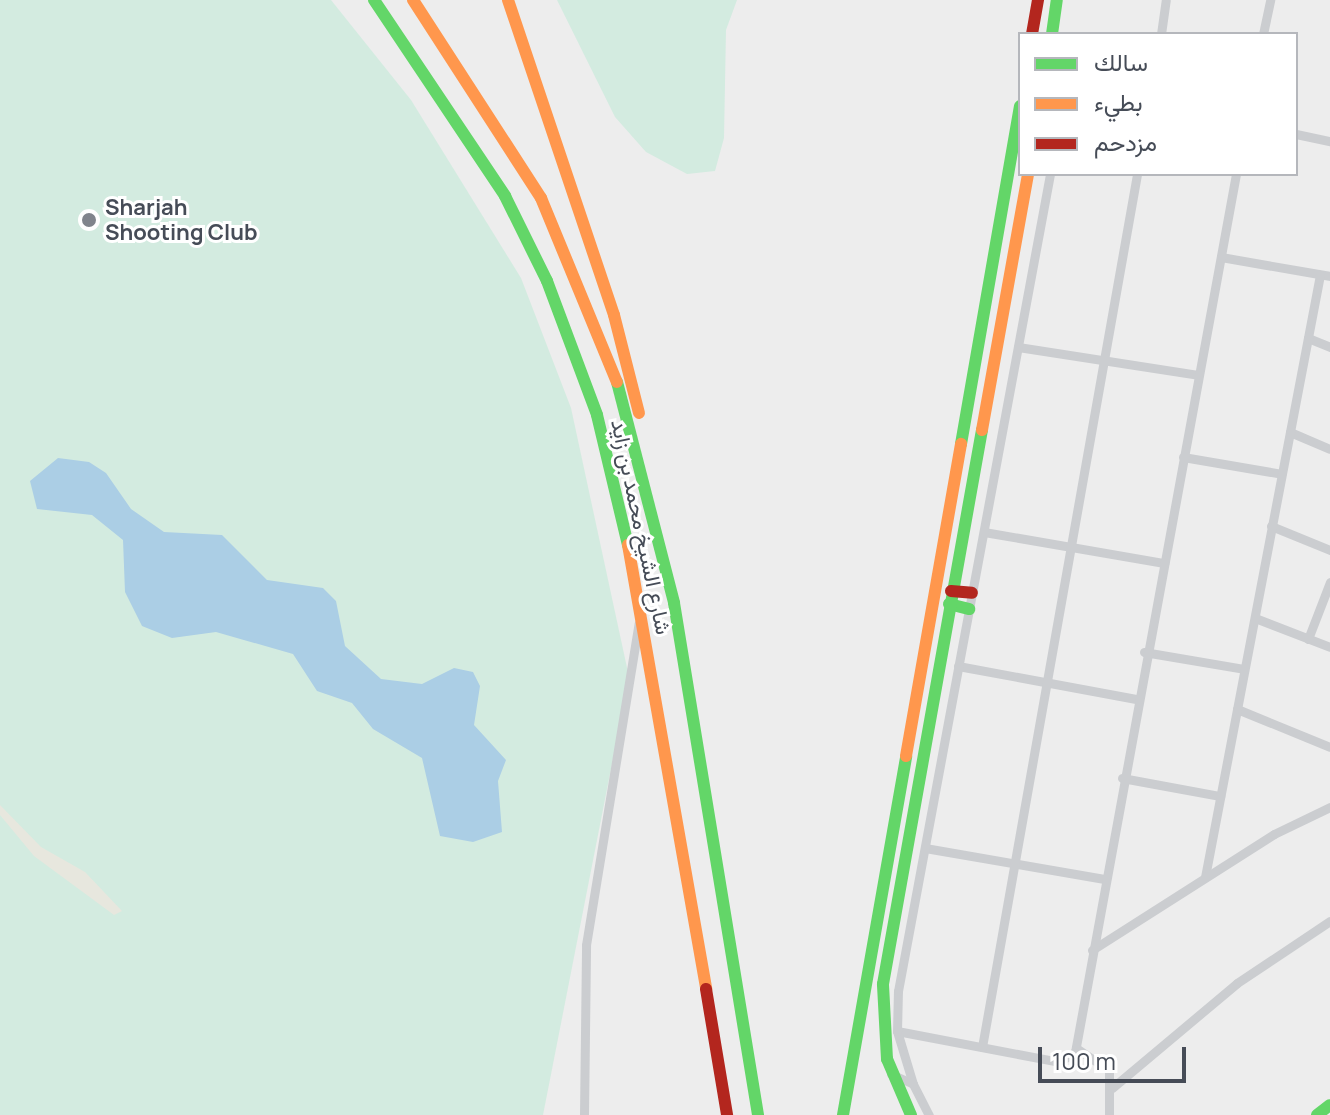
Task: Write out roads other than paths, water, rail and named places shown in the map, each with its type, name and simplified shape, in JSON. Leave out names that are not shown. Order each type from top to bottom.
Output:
[{"type":"main road","name":"شارع الشيخ محمد بن زايد","points":[[374,0],[482,154],[547,281],[610,461],[640,610],[727,1115]]},
{"type":"main road","name":"شارع الشيخ محمد بن زايد","points":[[413,0],[496,118],[562,240],[614,368],[654,501],[758,1115]]},
{"type":"main road","points":[[508,0],[614,315],[654,501]]},
{"type":"main road","points":[[1032,32],[1038,0]]},
{"type":"main road","points":[[1052,32],[1057,0]]},
{"type":"main road","points":[[843,1115],[1018,117]]},
{"type":"main road","points":[[911,1115],[891,1074],[883,984],[1028,176]]},
{"type":"main road","points":[[951,591],[972,593]]},
{"type":"main road","points":[[949,604],[969,609]]},
{"type":"main road","points":[[1317,1115],[1330,1105]]},
{"type":"street","points":[[1161,32],[1166,0]]},
{"type":"street","points":[[1263,32],[1270,0]]},
{"type":"street","points":[[1298,134],[1330,141]]},
{"type":"street","points":[[929,1115],[913,1084],[897,1031],[925,848],[1050,176]]},
{"type":"street","points":[[982,1047],[1044,682],[1137,176]]},
{"type":"street","points":[[897,1031],[1059,1062],[1076,1048],[1144,652],[1164,563],[1236,176]]},
{"type":"street","points":[[1205,877],[1308,338],[1325,275],[1221,257]]},
{"type":"street","points":[[1308,338],[1330,347]]},
{"type":"street","points":[[1018,347],[1198,375]]},
{"type":"street","points":[[1290,432],[1330,449]]},
{"type":"street","points":[[1183,457],[1282,474]]},
{"type":"street","points":[[1271,526],[1330,550]]},
{"type":"street","points":[[984,532],[1164,563]]},
{"type":"street","points":[[1308,639],[1330,582]]},
{"type":"street","points":[[584,1115],[586,945],[626,720],[640,610]]},
{"type":"street","points":[[1255,618],[1330,647]]},
{"type":"street","points":[[1144,652],[1244,669]]},
{"type":"street","points":[[958,666],[1136,699]]},
{"type":"street","points":[[1237,709],[1330,747]]},
{"type":"street","points":[[1122,778],[1220,796]]},
{"type":"street","points":[[1092,950],[1205,877],[1330,807]]},
{"type":"street","points":[[925,848],[1104,879]]},
{"type":"street","points":[[1112,1088],[1237,983],[1330,921]]},
{"type":"street","points":[[1076,1048],[1106,1066],[1112,1088],[1109,1115]]},
{"type":"street","points":[[891,1074],[913,1084]]},
{"type":"water","points":[[58,458],[89,462],[106,473],[131,509],[164,532],[222,535],[267,580],[323,588],[336,601],[345,646],[381,679],[422,684],[454,668],[473,672],[480,686],[474,725],[506,760],[498,781],[502,832],[473,842],[440,836],[422,758],[373,729],[352,703],[317,691],[293,654],[216,632],[172,638],[142,626],[125,592],[123,540],[92,515],[37,509],[30,481]]},
{"type":"place","name":"Sharjah Shooting Club","points":[[89,220]]}]
